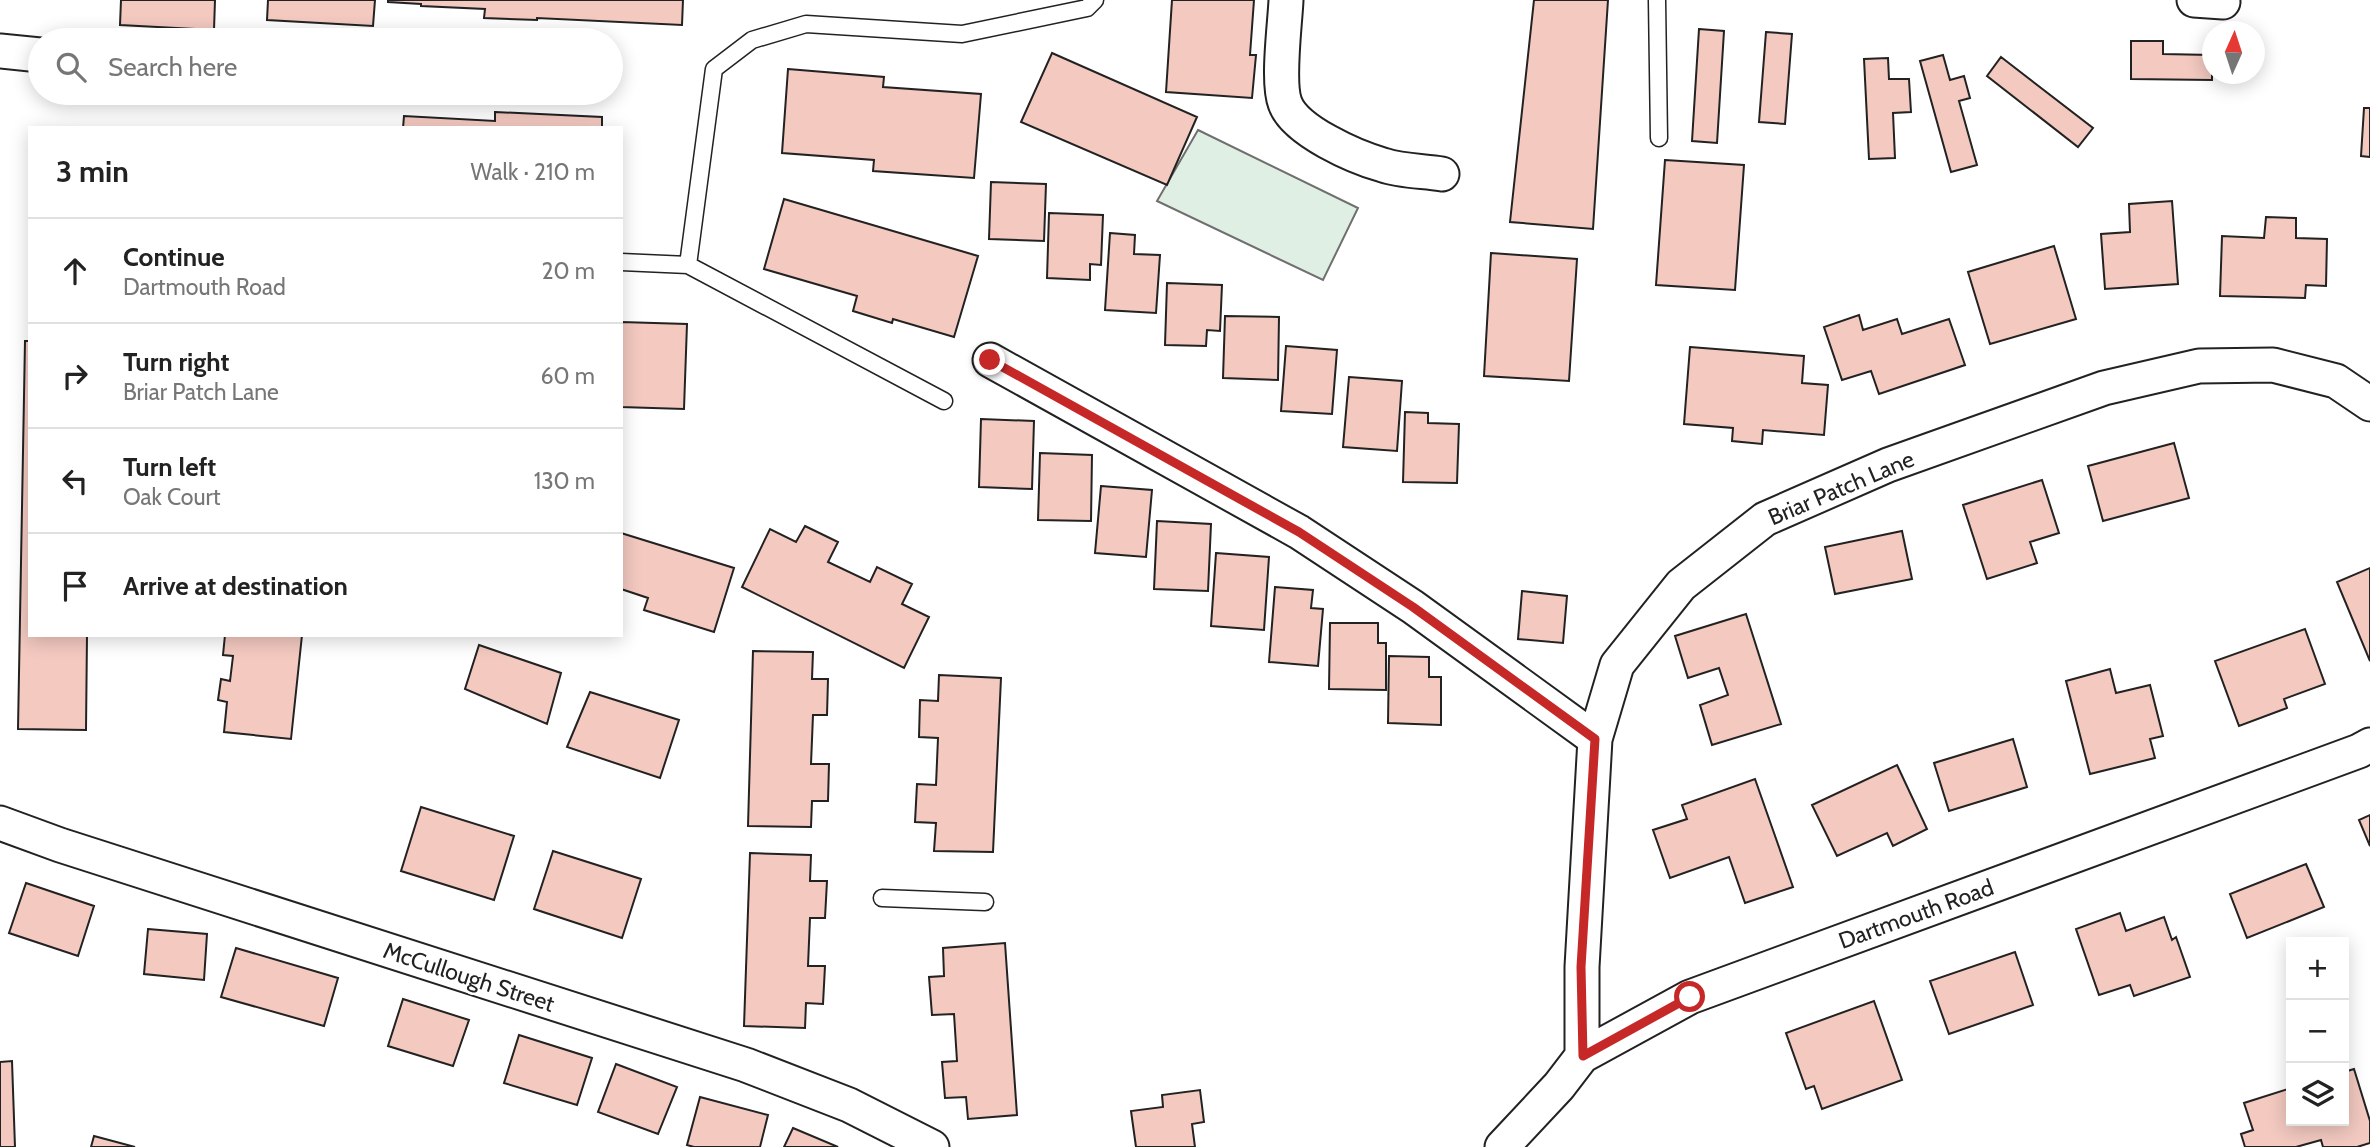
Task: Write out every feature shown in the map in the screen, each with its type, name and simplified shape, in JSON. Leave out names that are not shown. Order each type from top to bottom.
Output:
[{"type":"street","points":[[1286,0],[1282,72],[1285,103],[1304,127],[1344,151],[1384,166],[1442,174]]},
{"type":"street","points":[[0,51],[28,54]]},
{"type":"street","points":[[990,360],[1299,532],[1413,607],[1595,739]]},
{"type":"street","name":"Briar Patch Lane","points":[[1583,1056],[1581,967],[1595,739],[1617,665],[1681,585],[1765,519],[1876,471],[2104,388],[2199,366],[2273,365],[2336,380],[2370,404]]},
{"type":"street","name":"Dartmouth Road","points":[[1503,1147],[1583,1056],[1690,997],[2370,745]]},
{"type":"street","name":"McCullough Street","points":[[0,823],[85,853],[746,1065],[849,1105],[932,1147]]},
{"type":"lane","points":[[688,265],[714,69],[751,40],[806,24],[962,34],[1087,8],[1095,0]]},
{"type":"lane","points":[[1657,0],[1659,138]]},
{"type":"lane","points":[[623,262],[688,265],[944,401]]},
{"type":"lane","points":[[881,898],[985,902]]},
{"type":"green space","points":[[1198,130],[1358,208],[1323,280],[1157,201]]},
{"type":"building","points":[[121,0],[215,0],[214,28],[120,25]]},
{"type":"building","points":[[268,0],[375,0],[373,26],[267,20]]},
{"type":"building","points":[[388,0],[683,0],[682,25],[484,18],[485,9],[421,6]]},
{"type":"building","points":[[1172,0],[1254,0],[1250,55],[1256,55],[1252,98],[1166,92]]},
{"type":"building","points":[[1534,0],[1608,0],[1593,229],[1510,222]]},
{"type":"building","points":[[1699,29],[1724,31],[1717,143],[1692,141]]},
{"type":"building","points":[[1766,32],[1792,34],[1785,124],[1759,122]]},
{"type":"building","points":[[2131,41],[2163,41],[2163,54],[2202,55],[2202,80],[2131,79]]},
{"type":"building","points":[[1052,53],[1197,117],[1167,185],[1021,122]]},
{"type":"building","points":[[1943,55],[1950,80],[1964,76],[1970,98],[1959,101],[1977,165],[1951,172],[1920,61]]},
{"type":"building","points":[[2001,57],[2093,128],[2078,147],[1987,76]]},
{"type":"building","points":[[1888,58],[1889,79],[1909,79],[1911,112],[1893,113],[1895,158],[1869,159],[1864,59]]},
{"type":"building","points":[[788,69],[884,77],[883,87],[981,94],[974,178],[873,171],[874,160],[782,153]]},
{"type":"building","points":[[2364,108],[2370,108],[2370,157],[2361,156]]},
{"type":"building","points":[[495,112],[602,117],[602,126],[403,126],[404,116],[495,121]]},
{"type":"building","points":[[1665,160],[1744,165],[1735,290],[1656,285]]},
{"type":"building","points":[[991,182],[1046,184],[1044,241],[989,239]]},
{"type":"building","points":[[784,199],[978,256],[954,337],[893,319],[892,323],[853,311],[857,296],[764,269]]},
{"type":"building","points":[[2172,201],[2178,284],[2105,289],[2101,234],[2130,232],[2129,204]]},
{"type":"building","points":[[1049,213],[1103,215],[1101,265],[1090,264],[1090,280],[1047,278]]},
{"type":"building","points":[[2266,217],[2296,218],[2296,238],[2327,239],[2326,286],[2306,285],[2305,298],[2220,296],[2222,236],[2264,238]]},
{"type":"building","points":[[1110,233],[1135,235],[1134,254],[1160,255],[1156,313],[1105,310]]},
{"type":"building","points":[[2054,246],[2076,319],[1990,344],[1968,272]]},
{"type":"building","points":[[1491,253],[1577,259],[1569,381],[1484,376]]},
{"type":"building","points":[[1167,283],[1222,285],[1220,331],[1207,330],[1206,346],[1165,345]]},
{"type":"building","points":[[1859,315],[1863,330],[1897,319],[1902,334],[1949,319],[1965,365],[1879,394],[1871,371],[1842,380],[1824,327]]},
{"type":"building","points":[[1225,316],[1279,317],[1278,380],[1223,378]]},
{"type":"building","points":[[623,322],[687,324],[684,409],[623,407]]},
{"type":"building","points":[[25,341],[28,341],[28,637],[87,637],[86,730],[18,729]]},
{"type":"building","points":[[1286,346],[1337,350],[1332,414],[1281,411]]},
{"type":"building","points":[[1690,347],[1804,356],[1802,383],[1828,385],[1824,435],[1763,430],[1762,444],[1732,441],[1733,428],[1684,424]]},
{"type":"building","points":[[1349,377],[1402,381],[1397,451],[1343,447]]},
{"type":"building","points":[[1405,412],[1428,413],[1428,423],[1459,424],[1457,483],[1403,482]]},
{"type":"building","points":[[981,419],[1034,421],[1032,489],[979,487]]},
{"type":"building","points":[[2174,443],[2189,498],[2103,521],[2088,466]]},
{"type":"building","points":[[1040,453],[1092,455],[1091,521],[1038,520]]},
{"type":"building","points":[[2042,480],[2059,533],[2030,542],[2037,563],[1987,579],[1963,505]]},
{"type":"building","points":[[1101,486],[1152,490],[1146,557],[1095,553]]},
{"type":"building","points":[[1157,521],[1211,524],[1208,591],[1154,589]]},
{"type":"building","points":[[805,526],[838,542],[828,562],[870,582],[877,567],[912,584],[902,604],[929,617],[904,668],[742,587],[770,529],[796,542]]},
{"type":"building","points":[[1902,531],[1912,579],[1835,594],[1825,547]]},
{"type":"building","points":[[623,534],[734,568],[714,632],[644,610],[648,598],[623,590]]},
{"type":"building","points":[[1216,553],[1269,557],[1264,630],[1211,626]]},
{"type":"building","points":[[2370,568],[2370,661],[2337,582]]},
{"type":"building","points":[[1275,587],[1313,590],[1311,608],[1323,609],[1318,666],[1269,662]]},
{"type":"building","points":[[1522,591],[1567,596],[1563,643],[1518,639]]},
{"type":"building","points":[[1746,614],[1781,724],[1712,745],[1700,705],[1728,695],[1719,668],[1688,678],[1675,636]]},
{"type":"building","points":[[1330,623],[1378,623],[1378,643],[1386,643],[1386,690],[1329,689]]},
{"type":"building","points":[[2305,629],[2325,684],[2284,699],[2287,708],[2239,726],[2215,661]]},
{"type":"building","points":[[225,637],[302,637],[291,739],[224,732],[227,702],[218,700],[221,679],[230,681],[233,656],[223,655]]},
{"type":"building","points":[[479,645],[561,673],[547,724],[465,689]]},
{"type":"building","points":[[753,651],[813,652],[812,679],[828,679],[827,715],[813,715],[811,764],[829,764],[828,801],[812,801],[811,827],[748,826]]},
{"type":"building","points":[[1389,656],[1429,657],[1429,677],[1441,677],[1441,725],[1388,723]]},
{"type":"building","points":[[2110,669],[2116,693],[2150,685],[2163,736],[2150,739],[2155,758],[2090,774],[2066,681]]},
{"type":"building","points":[[939,675],[1001,678],[993,852],[934,851],[936,823],[915,822],[917,784],[936,785],[938,738],[919,737],[920,700],[938,701]]},
{"type":"building","points":[[590,692],[679,720],[660,778],[567,747]]},
{"type":"building","points":[[2013,739],[2027,787],[1949,811],[1934,763]]},
{"type":"building","points":[[1897,765],[1927,829],[1893,846],[1887,833],[1837,856],[1812,805]]},
{"type":"building","points":[[1755,779],[1793,887],[1745,903],[1729,857],[1670,878],[1653,830],[1687,819],[1682,805]]},
{"type":"building","points":[[421,807],[514,836],[494,900],[401,871]]},
{"type":"building","points":[[2370,815],[2370,846],[2359,820]]},
{"type":"building","points":[[553,851],[641,879],[622,938],[534,909]]},
{"type":"building","points":[[750,853],[811,855],[810,881],[827,881],[825,918],[810,918],[808,966],[825,966],[823,1004],[806,1003],[805,1028],[744,1026]]},
{"type":"building","points":[[2306,864],[2324,907],[2247,938],[2230,894]]},
{"type":"building","points":[[26,883],[94,906],[78,956],[9,933]]},
{"type":"building","points":[[2120,913],[2126,931],[2164,917],[2172,940],[2176,937],[2190,977],[2134,996],[2130,985],[2099,995],[2076,929]]},
{"type":"building","points":[[148,929],[207,934],[204,980],[144,974]]},
{"type":"building","points":[[1005,943],[1017,1115],[968,1119],[966,1097],[945,1098],[942,1062],[957,1061],[954,1014],[932,1015],[929,977],[944,976],[943,948]]},
{"type":"building","points":[[236,948],[338,978],[324,1026],[221,997]]},
{"type":"building","points":[[2015,952],[2033,1005],[1949,1034],[1930,981]]},
{"type":"building","points":[[403,999],[469,1020],[453,1066],[388,1046]]},
{"type":"building","points":[[1874,1001],[1902,1080],[1822,1109],[1814,1086],[1806,1089],[1786,1033]]},
{"type":"building","points":[[519,1035],[592,1058],[577,1105],[504,1083]]},
{"type":"building","points":[[12,1061],[15,1147],[0,1147],[0,1062]]},
{"type":"building","points":[[616,1064],[677,1087],[658,1134],[598,1112]]},
{"type":"building","points":[[2354,1069],[2370,1121],[2370,1143],[2357,1147],[2323,1147],[2321,1140],[2296,1147],[2245,1147],[2241,1134],[2253,1130],[2244,1103],[2286,1090],[2286,1126],[2349,1126],[2349,1070]]},
{"type":"building","points":[[1200,1090],[1204,1122],[1192,1124],[1195,1147],[1136,1147],[1131,1111],[1163,1107],[1162,1095]]},
{"type":"building","points":[[700,1097],[768,1115],[760,1147],[687,1145]]},
{"type":"building","points":[[793,1128],[838,1147],[784,1147]]},
{"type":"building","points":[[94,1136],[135,1147],[91,1147]]},
{"type":"route","points":[[990,360],[1299,532],[1413,607],[1595,739],[1581,967],[1583,1056],[1690,997]]}]
